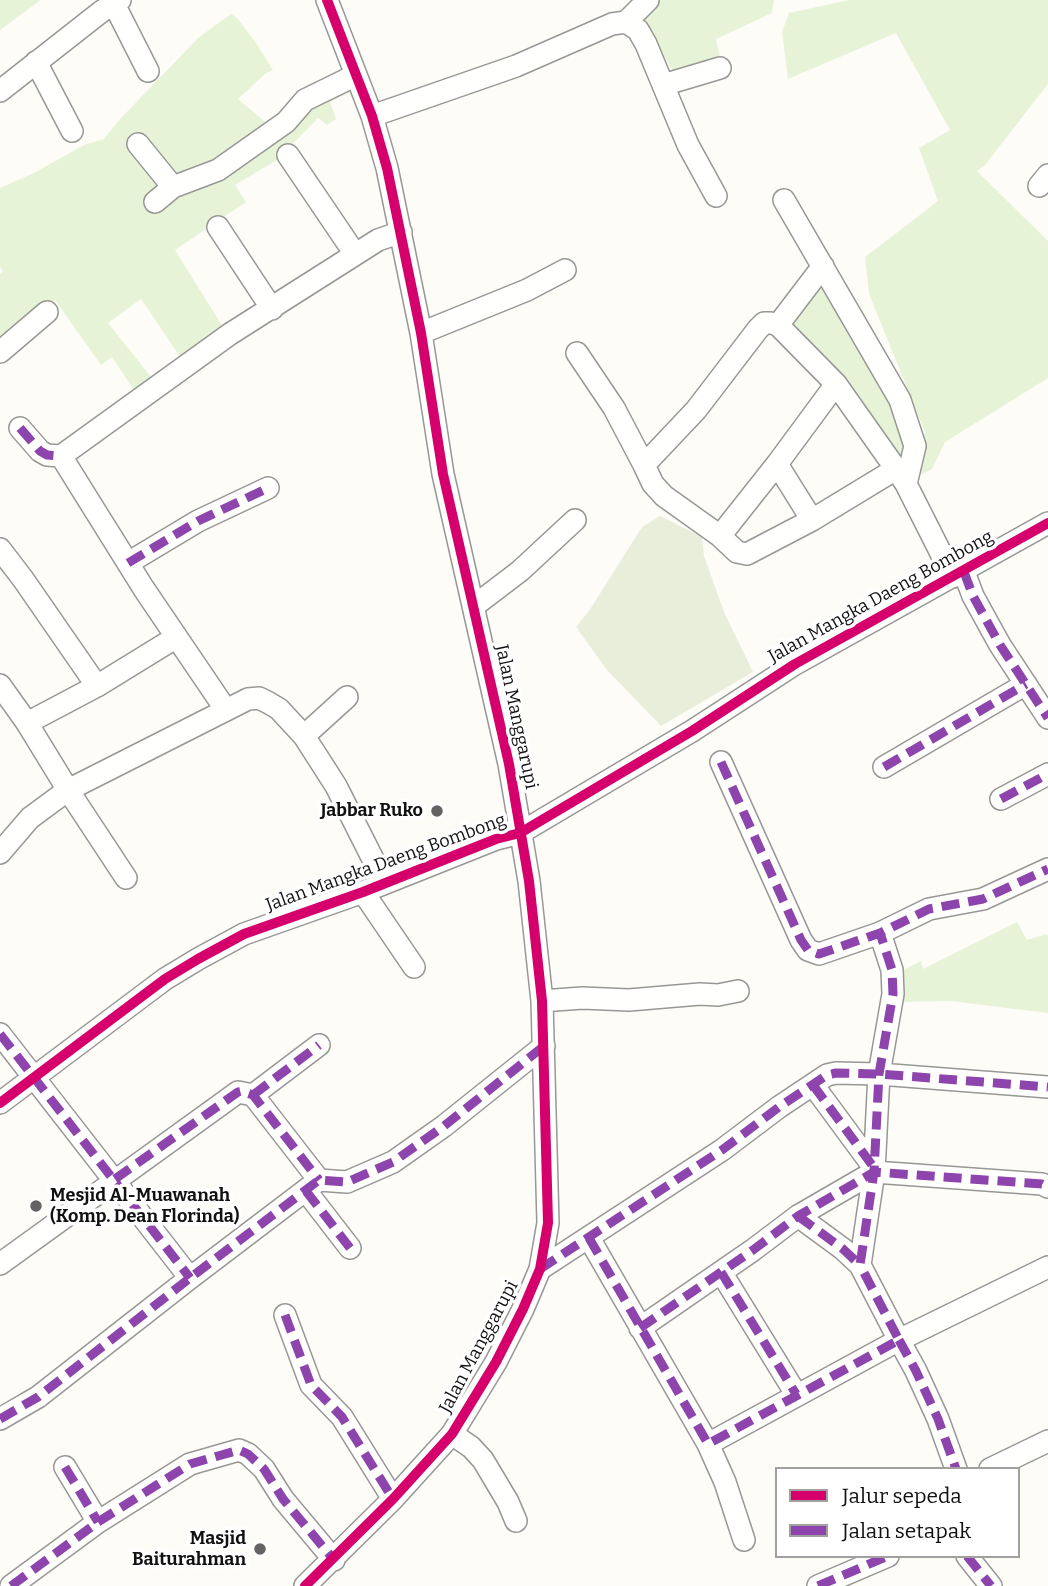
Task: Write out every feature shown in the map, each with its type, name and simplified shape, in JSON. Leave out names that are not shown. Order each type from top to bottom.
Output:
[{"type":"street","name":"Jalan Manggarupi","points":[[305,1586],[393,1499],[452,1434],[496,1362],[540,1269],[548,1223],[542,1001],[529,881],[509,764],[443,474],[421,333],[387,168],[372,116],[327,0]]},
{"type":"street","points":[[372,116],[516,66],[612,24],[626,22],[648,0]]},
{"type":"street","points":[[0,91],[117,2],[148,71]]},
{"type":"street","points":[[626,22],[638,30],[688,145],[716,196]]},
{"type":"street","points":[[36,62],[72,131]]},
{"type":"street","points":[[663,85],[720,68]]},
{"type":"street","points":[[155,202],[173,187],[218,170],[286,122],[305,100],[356,75]]},
{"type":"street","points":[[138,144],[173,187]]},
{"type":"street","points":[[288,155],[355,254]]},
{"type":"street","points":[[577,353],[614,408],[653,484],[664,496],[720,536],[737,552],[747,554],[901,476],[914,458],[915,446],[900,400],[784,200]]},
{"type":"street","points":[[218,227],[272,309]]},
{"type":"street","points":[[20,428],[40,451],[61,456],[190,362],[355,254],[378,240],[401,232]]},
{"type":"street","points":[[778,325],[823,266]]},
{"type":"street","points":[[421,333],[527,290],[565,270]]},
{"type":"street","points":[[0,352],[47,312]]},
{"type":"street","points":[[644,465],[696,410],[764,323],[778,325],[836,384],[901,476],[958,575],[1048,718]]},
{"type":"street","points":[[720,536],[836,384]]},
{"type":"street","points":[[61,456],[175,638],[226,710]]},
{"type":"street","points":[[777,464],[812,520]]},
{"type":"street","points":[[128,563],[198,521],[268,488]]},
{"type":"street","points":[[474,606],[520,571],[575,520]]},
{"type":"street","name":"Jalan Mangka Daeng Bombong","points":[[0,1103],[165,979],[244,934],[363,892],[496,839],[520,833],[692,731],[795,664],[1048,523]]},
{"type":"street","points":[[0,550],[97,686]]},
{"type":"street","points":[[27,723],[97,686],[175,638]]},
{"type":"street","points":[[884,767],[1026,684]]},
{"type":"street","points":[[0,685],[126,878]]},
{"type":"street","points":[[304,736],[347,696]]},
{"type":"street","points":[[4,842],[30,818],[68,790],[248,699],[259,698],[279,709],[304,736],[336,786],[385,883]]},
{"type":"street","points":[[721,762],[801,940],[808,950],[819,954],[880,933],[929,909],[983,900],[1048,869]]},
{"type":"street","points":[[1001,799],[1048,774]]},
{"type":"street","points":[[363,892],[414,967]]},
{"type":"street","points":[[860,1265],[873,1169],[878,1074],[893,994],[892,970],[880,933]]},
{"type":"street","points":[[542,1001],[582,998],[629,1000],[718,995],[738,991]]},
{"type":"street","points":[[0,1034],[190,1278]]},
{"type":"street","points":[[253,1095],[319,1045]]},
{"type":"street","points":[[0,1419],[38,1397],[313,1185],[347,1182],[393,1162],[444,1126],[544,1046]]},
{"type":"street","points":[[540,1269],[722,1150],[827,1075],[878,1074],[1048,1087]]},
{"type":"street","points":[[813,1085],[873,1169]]},
{"type":"street","points":[[0,1264],[238,1092],[253,1095],[313,1185],[349,1248]]},
{"type":"street","points":[[640,1328],[798,1216],[873,1169],[1042,1184],[1048,1188]]},
{"type":"street","points":[[798,1216],[860,1265],[939,1419],[955,1467]]},
{"type":"street","points":[[589,1238],[708,1444],[729,1493],[744,1540]]},
{"type":"street","points":[[708,1444],[899,1340],[1048,1267]]},
{"type":"street","points":[[721,1272],[796,1394]]},
{"type":"street","points":[[285,1315],[311,1385],[342,1417],[393,1499]]},
{"type":"street","points":[[452,1434],[471,1447],[483,1460],[516,1521]]},
{"type":"street","points":[[993,1467],[1048,1441]]},
{"type":"street","points":[[11,1586],[98,1522],[190,1464],[239,1450],[264,1469],[283,1499],[334,1560]]},
{"type":"street","points":[[65,1467],[98,1522]]},
{"type":"street","points":[[818,1586],[883,1558]]},
{"type":"street","points":[[969,1558],[991,1586]]},
{"type":"green space","points":[[0,0],[41,0],[0,30]]},
{"type":"green space","points":[[635,0],[774,0],[772,13],[716,39],[720,58],[673,71],[641,20]]},
{"type":"green space","points":[[849,0],[1048,0],[1048,84],[985,165],[977,171],[1048,241],[1048,378],[945,442],[932,469],[916,477],[925,432],[869,294],[865,257],[938,201],[919,148],[950,130],[896,33],[788,79],[782,32],[789,13]]},
{"type":"green space","points":[[231,14],[256,43],[273,70],[266,73],[238,99],[271,127],[343,71],[353,91],[330,102],[336,119],[327,125],[318,118],[277,160],[235,185],[246,202],[175,250],[226,332],[183,361],[141,299],[108,323],[156,383],[137,395],[112,357],[101,365],[55,300],[0,344],[0,274],[3,271],[0,267],[0,188],[34,173],[84,145],[104,139],[198,38]]},
{"type":"green space","points":[[826,271],[855,318],[908,443],[905,470],[784,322]]},
{"type":"green space","points":[[660,516],[702,537],[704,556],[724,612],[753,672],[661,726],[607,670],[576,627],[642,527]]},
{"type":"green space","points":[[1017,922],[1027,940],[1047,934],[1048,936],[1048,1013],[951,1001],[899,1002],[896,974],[921,961],[923,969]]},
{"type":"marked path","points":[[20,428],[40,451],[47,455],[61,456]]},
{"type":"marked path","points":[[128,563],[198,521],[268,488]]},
{"type":"marked path","points":[[964,572],[973,596],[1000,645],[1048,718]]},
{"type":"marked path","points":[[884,767],[1026,684]]},
{"type":"marked path","points":[[721,762],[801,940],[808,950],[819,954],[880,933],[929,909],[983,899],[1048,869]]},
{"type":"marked path","points":[[1001,799],[1048,774]]},
{"type":"marked path","points":[[640,1328],[798,1216],[874,1172],[879,1074],[893,994],[892,970],[880,933]]},
{"type":"marked path","points":[[0,1034],[190,1278]]},
{"type":"marked path","points":[[253,1095],[319,1045]]},
{"type":"marked path","points":[[0,1419],[38,1397],[319,1180],[347,1182],[393,1162],[444,1126],[544,1046]]},
{"type":"marked path","points":[[540,1269],[722,1150],[827,1075],[879,1074],[1048,1087]]},
{"type":"marked path","points":[[813,1085],[872,1165]]},
{"type":"marked path","points":[[115,1179],[242,1091],[253,1095],[319,1180]]},
{"type":"marked path","points":[[798,1216],[860,1265],[874,1172],[1042,1184],[1048,1187]]},
{"type":"marked path","points":[[306,1191],[350,1248]]},
{"type":"marked path","points":[[589,1238],[708,1444],[899,1340],[860,1265]]},
{"type":"marked path","points":[[721,1272],[796,1394]]},
{"type":"marked path","points":[[285,1315],[311,1385],[342,1417],[393,1499]]},
{"type":"marked path","points":[[899,1340],[938,1419],[955,1467]]},
{"type":"marked path","points":[[11,1586],[98,1522],[190,1464],[239,1450],[248,1454],[264,1469],[283,1499],[334,1560]]},
{"type":"marked path","points":[[65,1467],[98,1522]]},
{"type":"marked path","points":[[818,1586],[883,1558]]},
{"type":"marked path","points":[[969,1558],[991,1586]]},
{"type":"cycle path","points":[[305,1586],[393,1499],[452,1434],[496,1362],[523,1309],[540,1269],[548,1223],[542,1001],[529,881],[509,764],[443,474],[421,333],[387,168],[372,116],[327,0]]},
{"type":"cycle path","points":[[0,1103],[165,979],[198,959],[244,934],[363,892],[496,839],[520,833],[692,731],[795,664],[1048,523]]},
{"type":"place","name":"Jabbar Ruko","points":[[437,811]]},
{"type":"place","name":"Mesjid Al-Muawanah (Komp. Dean Florinda)","points":[[36,1206]]},
{"type":"place","name":"Masjid Baiturahman","points":[[260,1549]]}]
